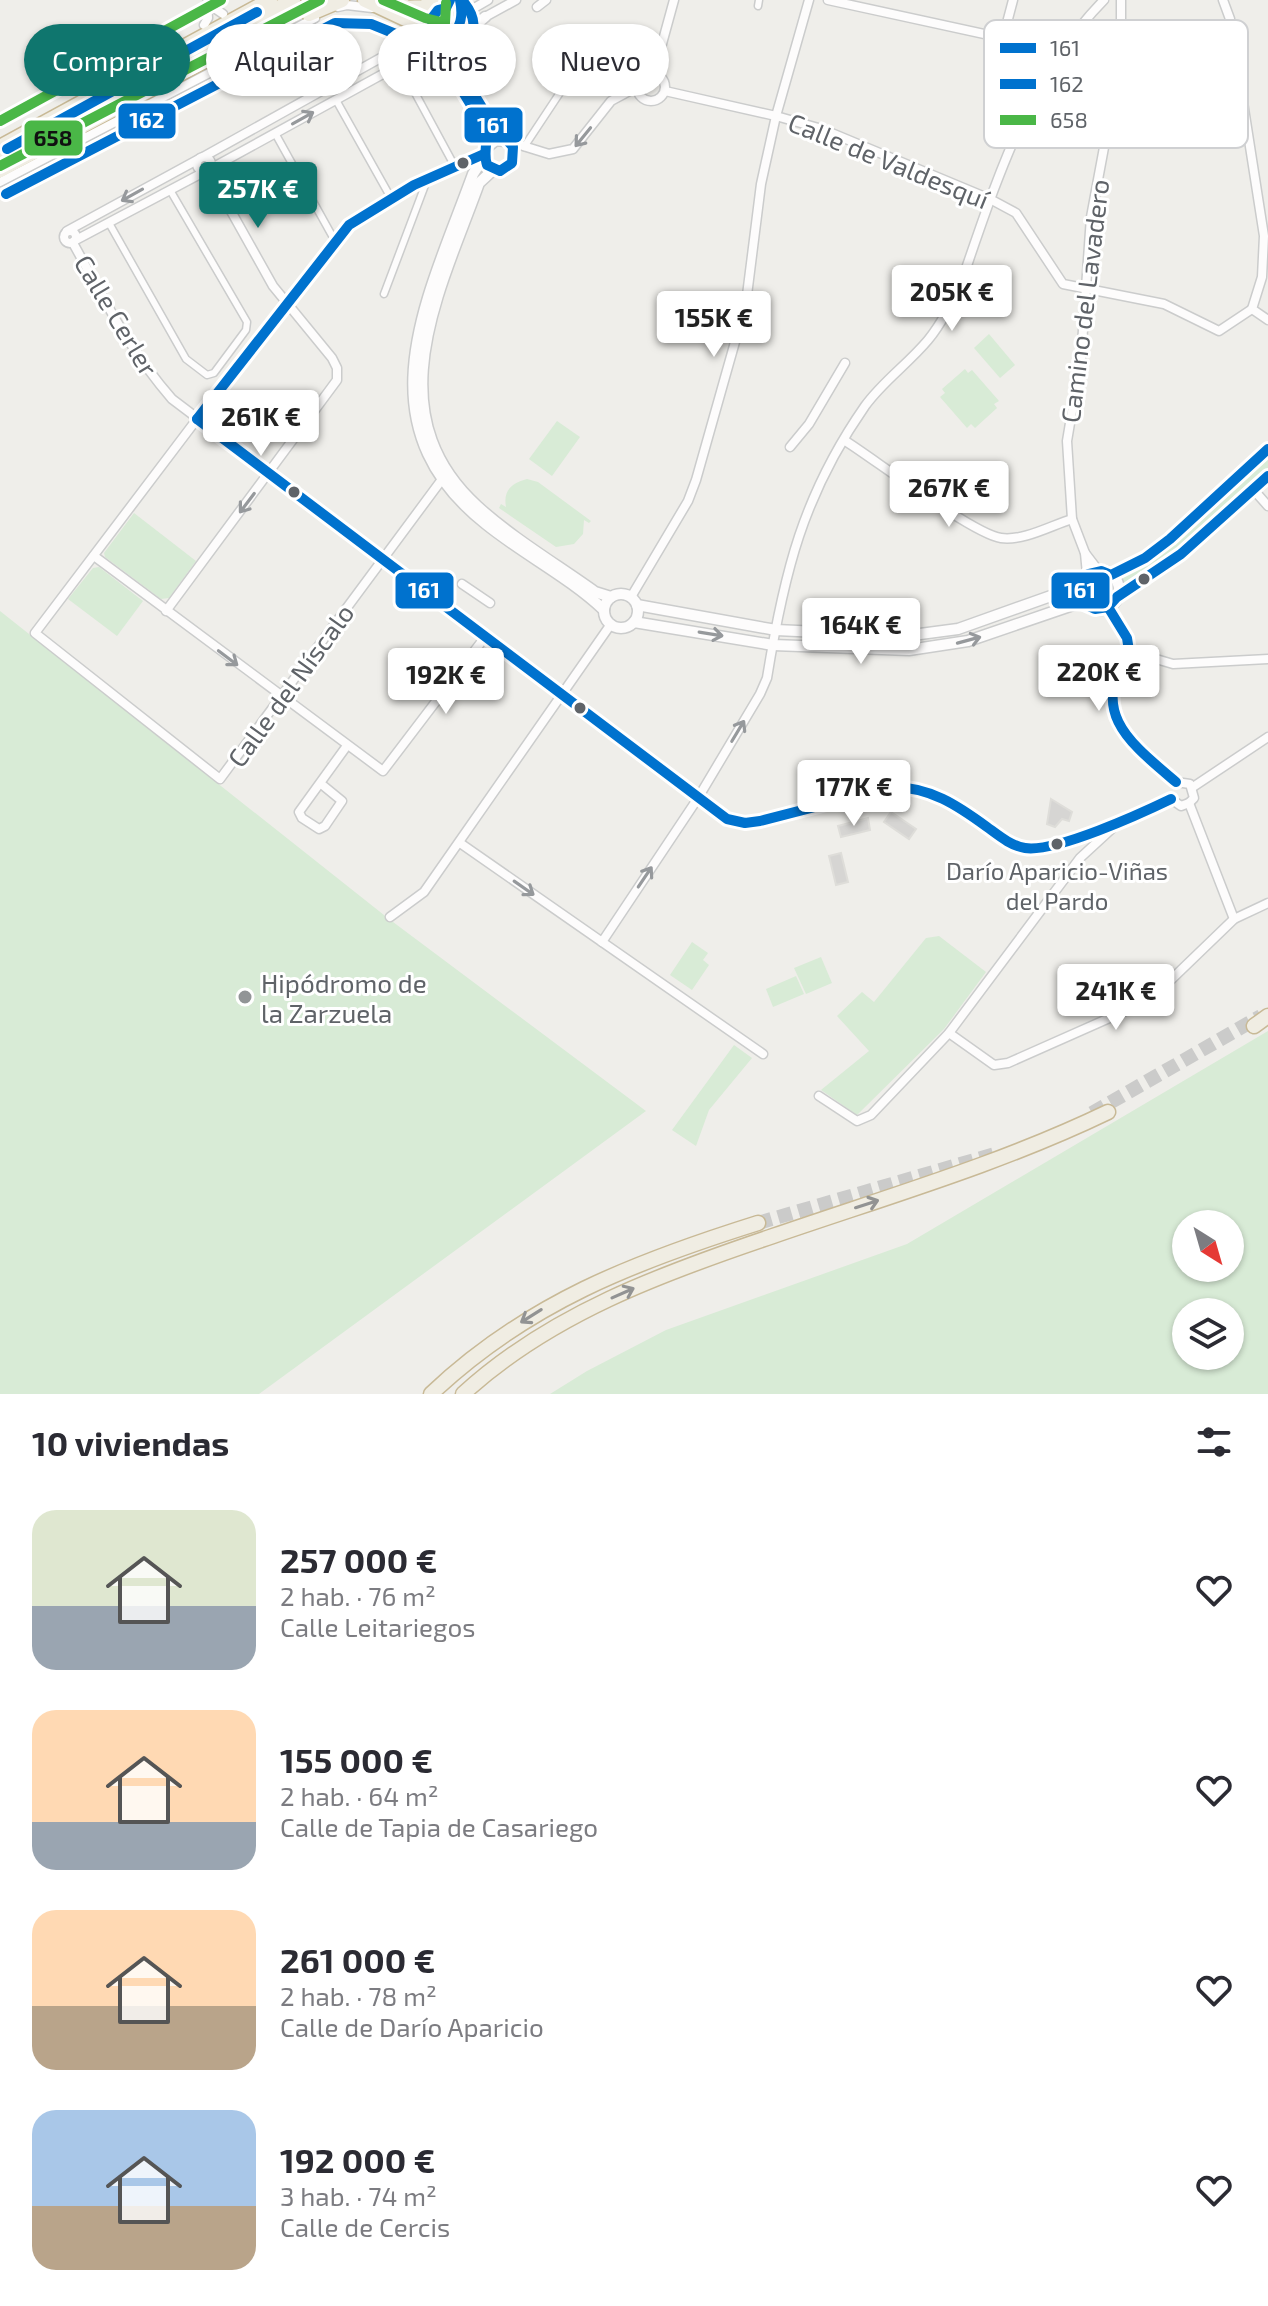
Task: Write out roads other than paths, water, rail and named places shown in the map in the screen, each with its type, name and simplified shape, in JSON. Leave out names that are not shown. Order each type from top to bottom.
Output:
[{"type":"highway","points":[[0,137],[250,0]]},
{"type":"highway","points":[[0,147],[270,0]]},
{"type":"highway","points":[[0,159],[293,0]]},
{"type":"highway","points":[[190,69],[318,0]]},
{"type":"highway","points":[[190,72],[199,71],[324,6],[342,0]]},
{"type":"highway","points":[[365,0],[418,24]]},
{"type":"highway","points":[[436,24],[438,10],[444,3]]},
{"type":"highway","points":[[444,3],[455,12],[465,9]]},
{"type":"highway","points":[[399,4],[424,7],[444,3]]},
{"type":"highway","points":[[399,4],[427,24]]},
{"type":"highway","points":[[0,170],[139,96]]},
{"type":"highway","points":[[1254,1026],[1268,1016]]},
{"type":"highway","points":[[463,1394],[512,1354],[594,1306],[725,1252],[1011,1155],[1108,1112]]},
{"type":"highway","points":[[431,1394],[500,1336],[549,1305],[656,1256],[758,1223]]},
{"type":"highway","points":[[476,1394],[594,1306]]},
{"type":"street","points":[[465,9],[488,0]]},
{"type":"street","points":[[477,24],[516,0]]},
{"type":"street","points":[[537,7],[546,0]]},
{"type":"street","points":[[667,24],[674,0]]},
{"type":"street","points":[[634,622],[634,601],[688,501],[696,480],[746,303],[755,219],[776,116],[809,0]]},
{"type":"street","points":[[828,0],[984,34]]},
{"type":"street","points":[[1008,20],[1013,0]]},
{"type":"street","points":[[1088,20],[1104,0]]},
{"type":"street","points":[[1223,0],[1230,20]]},
{"type":"street","points":[[206,1],[223,14]]},
{"type":"street","points":[[204,25],[208,18],[206,1]]},
{"type":"street","points":[[0,182],[331,10],[347,5],[368,7],[415,24]]},
{"type":"street","points":[[201,158],[378,59]]},
{"type":"street","points":[[74,242],[378,77]]},
{"type":"street","name":"Calle de Valdesquí","points":[[669,92],[822,129],[990,199],[1016,213],[1063,284],[1164,304],[1219,331],[1252,309]]},
{"type":"street","points":[[417,96],[454,165]]},
{"type":"street","points":[[468,96],[486,130],[485,152],[493,170]]},
{"type":"street","points":[[477,96],[514,145]]},
{"type":"street","points":[[554,96],[514,145],[512,163],[507,169],[493,170],[479,183],[427,326],[420,371],[426,420],[441,459],[476,505],[595,592],[611,597],[622,594],[634,601],[776,630],[929,635],[988,620],[1079,586],[1092,572],[1111,575],[1145,558],[1268,449]]},
{"type":"street","points":[[620,96],[611,101],[573,149],[549,154],[496,140],[485,152],[473,174],[414,347],[412,372],[418,423],[424,444],[443,478],[486,525],[604,610],[611,624],[620,627],[634,622],[773,645],[930,649],[968,641],[1084,604],[1095,609],[1108,607],[1117,597],[1181,554],[1268,476]]},
{"type":"street","points":[[641,96],[650,102],[661,96]]},
{"type":"street","points":[[336,100],[391,198]]},
{"type":"street","points":[[275,133],[335,241]]},
{"type":"street","points":[[1248,134],[1264,236],[1262,277],[1252,309],[1268,320]]},
{"type":"street","points":[[602,942],[698,798],[760,694],[767,678],[794,542],[822,475],[880,386],[929,340],[949,308],[1011,148]]},
{"type":"street","name":"Camino del Lavadero","points":[[1092,572],[1072,519],[1067,441],[1081,358],[1091,217],[1104,148]]},
{"type":"street","points":[[485,152],[454,165],[363,214],[335,241],[94,556],[346,747],[383,771],[485,637]]},
{"type":"street","points":[[166,611],[337,380],[337,368],[332,358],[286,304],[256,259],[208,170],[211,160],[201,158]]},
{"type":"street","name":"Calle Cerler","points":[[201,158],[67,231],[64,240],[74,242],[142,365],[172,399],[197,419],[727,819],[745,823],[892,787],[908,786],[940,794],[1017,847],[1046,848],[1120,821]]},
{"type":"street","points":[[384,294],[427,180]]},
{"type":"street","points":[[109,223],[186,359],[207,375],[214,373],[246,330],[247,322],[170,190]]},
{"type":"street","points":[[230,351],[244,359]]},
{"type":"street","points":[[790,447],[809,424],[845,363]]},
{"type":"street","points":[[844,440],[974,526],[997,537],[1020,536],[1072,519]]},
{"type":"street","name":"Calle del Níscalo","points":[[94,556],[35,633],[220,779],[443,478]]},
{"type":"street","points":[[1253,489],[1268,506]]},
{"type":"street","points":[[1111,575],[1118,586],[1117,597]]},
{"type":"street","points":[[462,584],[490,603]]},
{"type":"street","points":[[1079,586],[1084,604]]},
{"type":"street","points":[[604,610],[611,597]]},
{"type":"street","points":[[1108,607],[1127,638],[1129,651],[1115,668],[1110,681],[1114,710],[1131,743],[1176,782],[1186,782],[1193,787],[1194,798],[1189,803],[1181,806],[1171,799],[1170,790],[1176,782]]},
{"type":"street","points":[[390,917],[424,892],[611,624]]},
{"type":"street","points":[[1129,651],[1173,664],[1268,659]]},
{"type":"street","points":[[1193,787],[1268,737]]},
{"type":"street","points":[[320,783],[342,801],[325,826],[319,829],[302,818],[299,812],[346,747]]},
{"type":"street","points":[[819,1096],[853,1119],[863,1120],[871,1115],[949,1033],[1090,846],[1120,821],[1171,799]]},
{"type":"street","points":[[1189,803],[1234,919]]},
{"type":"street","points":[[1088,832],[1090,846]]},
{"type":"street","points":[[1078,836],[1090,846]]},
{"type":"street","points":[[460,843],[763,1054]]},
{"type":"street","points":[[949,1033],[994,1065],[1008,1063],[1150,1000],[1234,919],[1268,903]]},
{"type":"tunnel","points":[[1092,1113],[1261,1016]]},
{"type":"tunnel","points":[[758,1223],[995,1154]]},
{"type":"place","name":"Darío Aparicio-Viñas del Pardo","points":[[1057,844]]},
{"type":"place","name":"Hipódromo de la Zarzuela","points":[[245,997]]}]
